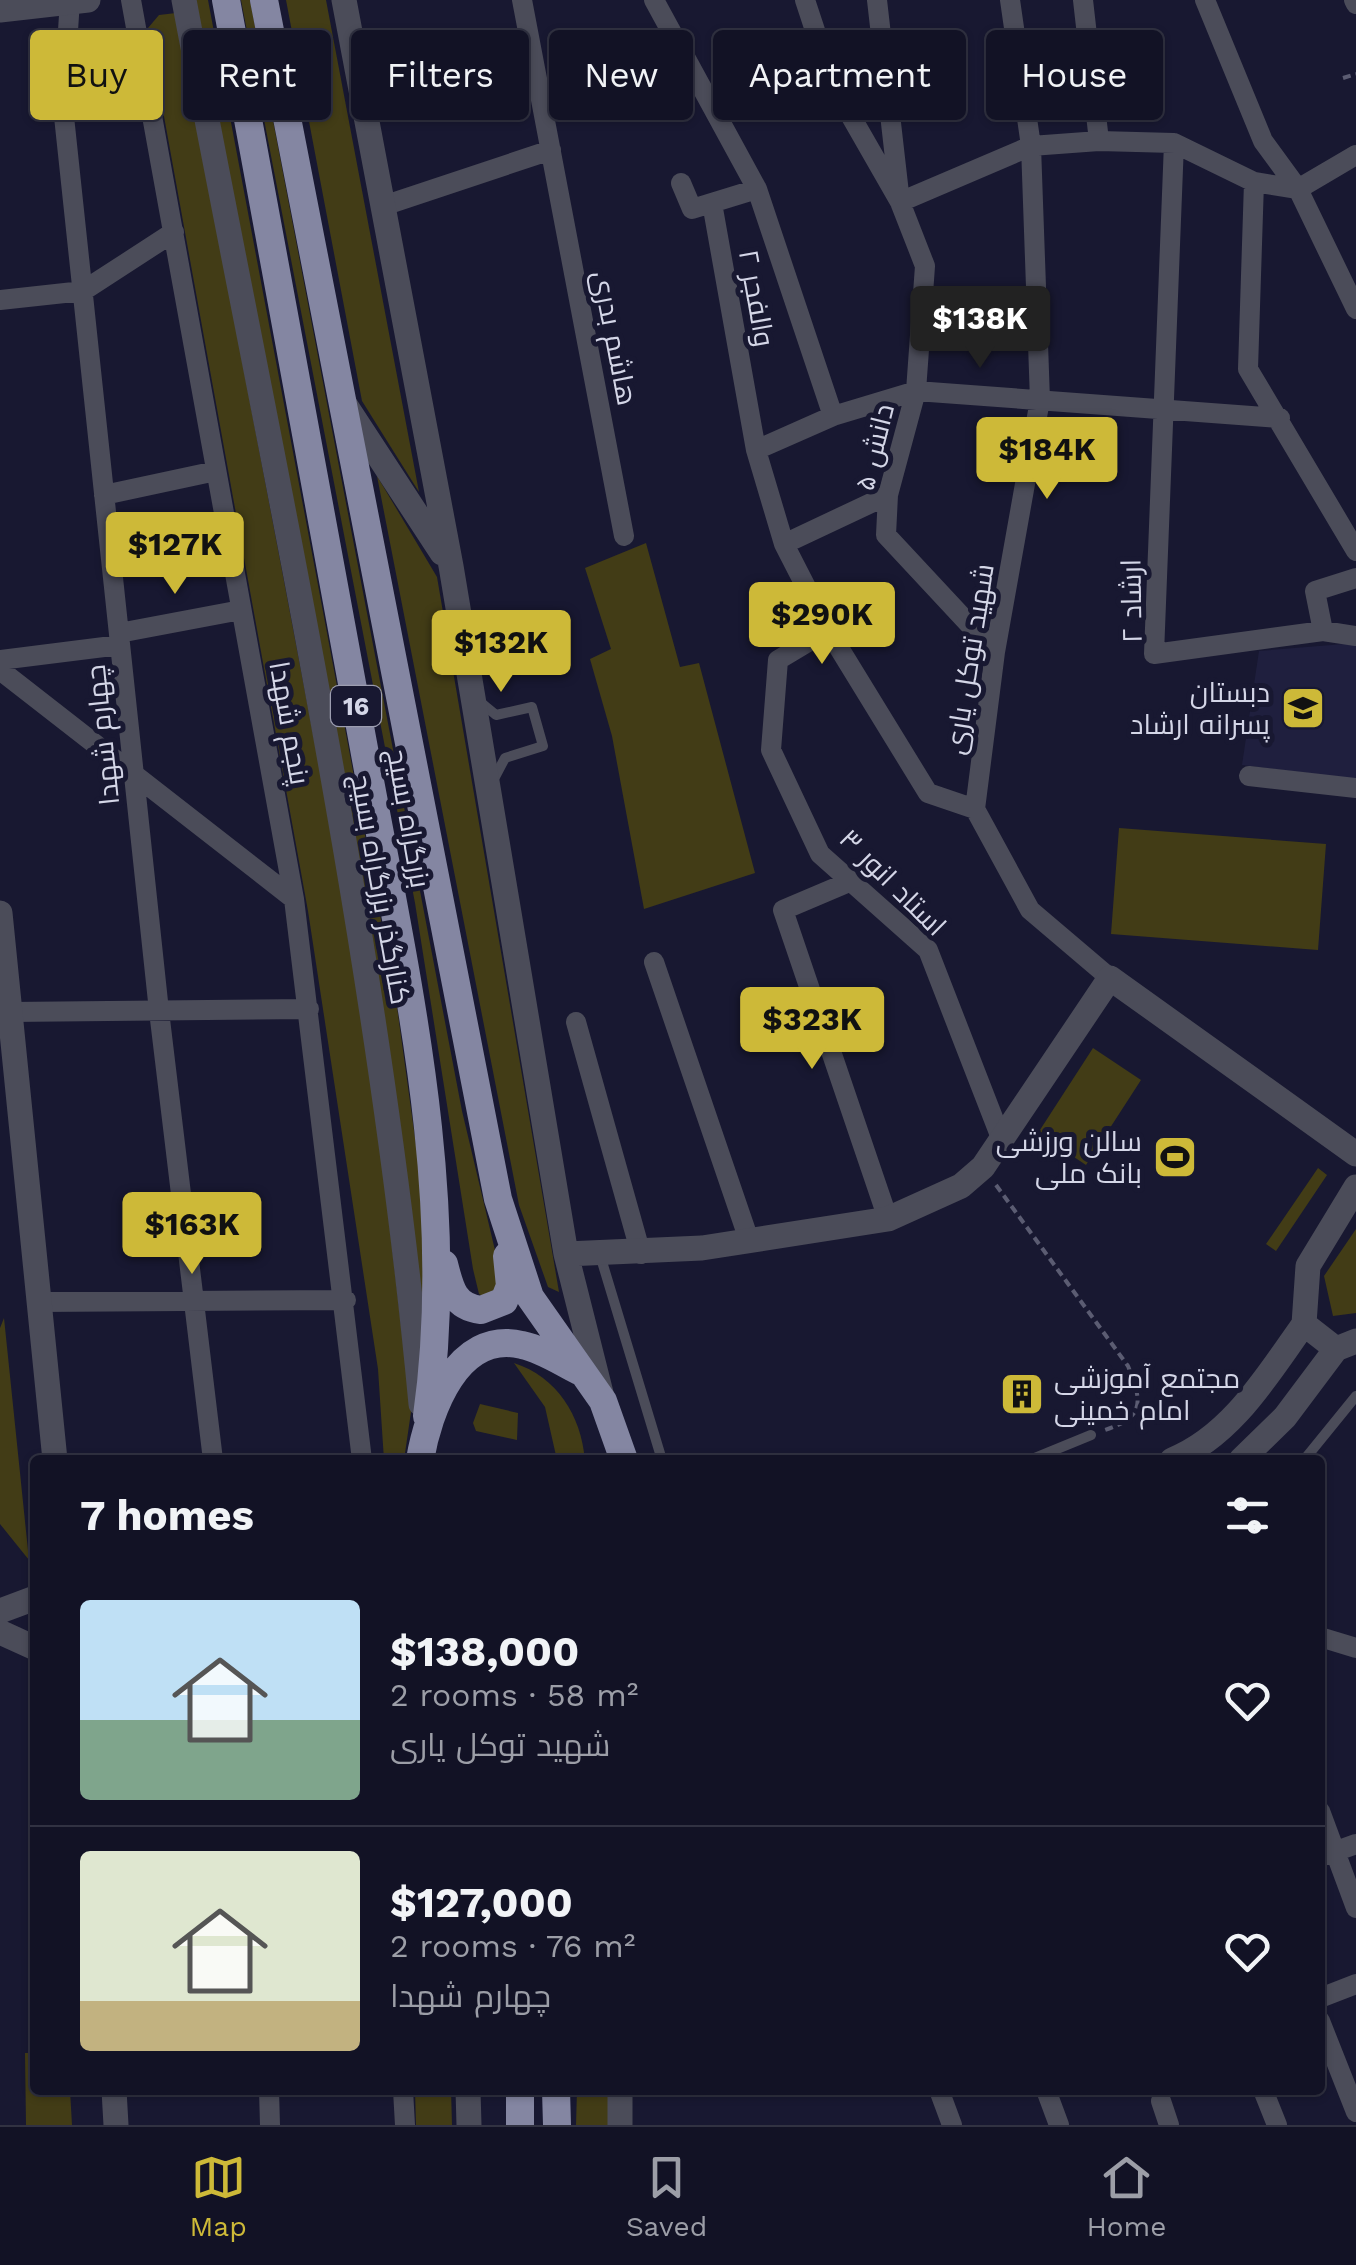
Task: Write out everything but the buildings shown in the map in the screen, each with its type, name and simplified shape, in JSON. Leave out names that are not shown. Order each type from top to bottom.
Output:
[{"type":"highway","name":"بزرگراه بسیج","points":[[226,0],[415,1029],[437,1213],[436,1356],[424,1438]]},
{"type":"highway","name":"بزرگراه بسیج","points":[[264,0],[498,1199],[530,1297],[581,1372]]},
{"type":"highway","points":[[437,1213],[452,1292],[460,1304],[481,1310],[504,1301],[510,1286],[498,1199]]},
{"type":"highway","name":"16","points":[[424,1438],[465,1361],[493,1345],[520,1344],[581,1372],[603,1401],[622,1455]]},
{"type":"highway","points":[[520,2095],[520,2125]]},
{"type":"highway","points":[[556,2095],[557,2125]]},
{"type":"street","name":"پنجم شهدا","points":[[131,0],[137,30]]},
{"type":"street","name":"کنارگذر بزرگراه بسیج","points":[[184,0],[365,962],[402,1206],[424,1438]]},
{"type":"street","points":[[344,0],[451,566],[566,1254],[603,1401]]},
{"type":"street","name":"هاشم بدری","points":[[522,0],[624,536]]},
{"type":"street","name":"والفجر ۲","points":[[654,0],[757,189],[834,416]]},
{"type":"street","name":"دانش ۵","points":[[805,0],[833,84],[900,202],[925,266],[916,391],[888,495],[886,535],[995,652]]},
{"type":"street","points":[[877,0],[900,202],[1031,146],[1099,141],[1174,143],[1254,182],[1298,189],[1356,155]]},
{"type":"street","name":"شهید توکل یاری","points":[[974,809],[995,652],[1040,400],[1031,146],[1010,0]]},
{"type":"street","points":[[1084,0],[1099,141]]},
{"type":"street","points":[[1205,0],[1263,140],[1298,189],[1356,309]]},
{"type":"street","points":[[0,10],[76,1]]},
{"type":"street","name":"چهارم شهدا","points":[[72,30],[76,1]]},
{"type":"street","name":"چهارم شهدا","points":[[64,120],[159,1011],[212,1455]]},
{"type":"street","name":"پنجم شهدا","points":[[154,120],[294,899],[346,1300],[362,1455]]},
{"type":"street","name":"ارشاد ۲","points":[[1174,143],[1154,654],[1323,632]]},
{"type":"street","points":[[382,206],[550,150]]},
{"type":"street","points":[[1254,182],[1248,370],[1280,418],[1356,552]]},
{"type":"street","points":[[681,184],[692,209],[757,189]]},
{"type":"street","name":"والفجر ۲","points":[[712,203],[756,450],[784,544],[828,630],[928,793],[974,809]]},
{"type":"street","points":[[0,300],[83,291],[174,232]]},
{"type":"street","points":[[756,450],[834,416],[916,391],[1280,418]]},
{"type":"street","points":[[342,400],[451,566]]},
{"type":"street","points":[[104,495],[216,471]]},
{"type":"street","points":[[784,544],[888,495]]},
{"type":"street","points":[[1356,578],[1315,591],[1323,632],[1356,636]]},
{"type":"street","points":[[0,660],[120,639],[241,610]]},
{"type":"street","name":"استاد انور ۳","points":[[828,630],[778,660],[771,750],[820,854],[928,950],[1000,1138]]},
{"type":"street","points":[[0,670],[294,899]]},
{"type":"street","points":[[1248,776],[1356,788]]},
{"type":"street","points":[[974,809],[1030,910],[1110,978],[1356,1154]]},
{"type":"street","points":[[848,882],[783,910],[888,1219]]},
{"type":"street","points":[[0,913],[54,1455]]},
{"type":"street","points":[[654,962],[749,1240]]},
{"type":"street","points":[[566,1254],[641,1254],[888,1219],[961,1186],[983,1167],[1110,978]]},
{"type":"street","points":[[10,1012],[309,1009]]},
{"type":"street","points":[[576,1022],[641,1254]]},
{"type":"street","points":[[1191,1455],[1234,1416],[1304,1324],[1308,1266],[1356,1188]]},
{"type":"street","points":[[39,1302],[346,1300]]},
{"type":"street","points":[[1247,1455],[1286,1417],[1346,1345],[1304,1324]]},
{"type":"street","points":[[0,1611],[30,1600]]},
{"type":"street","points":[[0,1632],[30,1646]]},
{"type":"street","points":[[1325,1639],[1356,1648]]},
{"type":"street","points":[[1356,1844],[1327,1854],[1356,1908]]},
{"type":"street","points":[[1325,1996],[1356,1984]]},
{"type":"street","points":[[1325,2034],[1356,2112]]},
{"type":"street","points":[[114,2095],[116,2125]]},
{"type":"street","points":[[269,2095],[270,2125]]},
{"type":"street","points":[[403,2095],[404,2125]]},
{"type":"street","points":[[468,2095],[469,2125]]},
{"type":"street","points":[[620,2095],[620,2125]]},
{"type":"street","points":[[941,2095],[952,2125]]},
{"type":"street","points":[[1054,2095],[1058,2125]]},
{"type":"street","points":[[1265,2095],[1277,2125]]},
{"type":"street","points":[[1161,2102],[1169,2125]]},
{"type":"lane","points":[[471,688],[484,708],[496,715],[532,708],[544,746],[505,758],[490,792]]},
{"type":"lane","points":[[600,1255],[660,1455]]},
{"type":"lane","points":[[1308,1455],[1356,1396]]},
{"type":"lane","points":[[1042,1455],[1091,1435]]},
{"type":"path","points":[[1343,78],[1356,74]]},
{"type":"path","points":[[983,1167],[1128,1366],[1136,1387],[1138,1411],[1130,1422],[1091,1435]]},
{"type":"shaded area","points":[[193,0],[208,0],[214,30],[198,30]]},
{"type":"shaded area","points":[[241,0],[250,0],[256,30],[247,30]]},
{"type":"shaded area","points":[[286,0],[326,0],[419,492],[362,401],[309,120],[331,120],[331,30],[292,30]]},
{"type":"shaded area","points":[[176,13],[183,50],[183,120],[196,120],[364,1002],[411,1412],[405,1455],[384,1455],[378,1369],[308,911],[163,111],[163,30],[148,28],[159,15]]},
{"type":"shaded area","points":[[214,120],[231,120],[396,1000],[426,1218],[426,1345]]},
{"type":"shaded area","points":[[264,120],[273,120],[462,1111],[503,1284],[487,1299],[479,1294],[473,1269],[415,903]]},
{"type":"shaded area","points":[[377,476],[437,577],[559,1292],[548,1287],[519,1205]]},
{"type":"shaded area","points":[[646,543],[680,667],[699,663],[755,873],[644,909],[612,736],[590,659],[611,649],[585,568]]},
{"type":"shaded area","name":"دبستان پسرانه ارشاد","points":[[1356,643],[1356,779],[1242,765],[1259,651]]},
{"type":"shaded area","points":[[1119,828],[1326,844],[1318,950],[1111,934]]},
{"type":"shaded area","points":[[1093,1048],[1141,1080],[1086,1165],[1038,1133]]},
{"type":"shaded area","points":[[1318,1168],[1327,1175],[1276,1251],[1266,1244]]},
{"type":"shaded area","points":[[1356,1229],[1356,1313],[1333,1316],[1324,1276]]},
{"type":"shaded area","points":[[4,1318],[29,1560],[0,1524],[0,1328]]},
{"type":"shaded area","points":[[514,1363],[543,1378],[564,1400],[578,1428],[584,1455],[556,1455],[545,1407]]},
{"type":"shaded area","points":[[480,1404],[518,1413],[517,1440],[476,1431],[473,1423]]},
{"type":"shaded area","points":[[25,2053],[30,2053],[30,2095],[70,2095],[72,2125],[26,2125]]},
{"type":"shaded area","points":[[415,2095],[451,2095],[452,2125],[416,2125]]},
{"type":"shaded area","points":[[577,2095],[611,2095],[612,2125],[576,2125]]},
{"type":"place","name":"دبستان پسرانه ارشاد","points":[[1303,708]]},
{"type":"place","name":"سالن ورزشی بانک ملی","points":[[1175,1157]]},
{"type":"place","name":"مجتمع آموزشی امام خمینی","points":[[1022,1394]]}]
